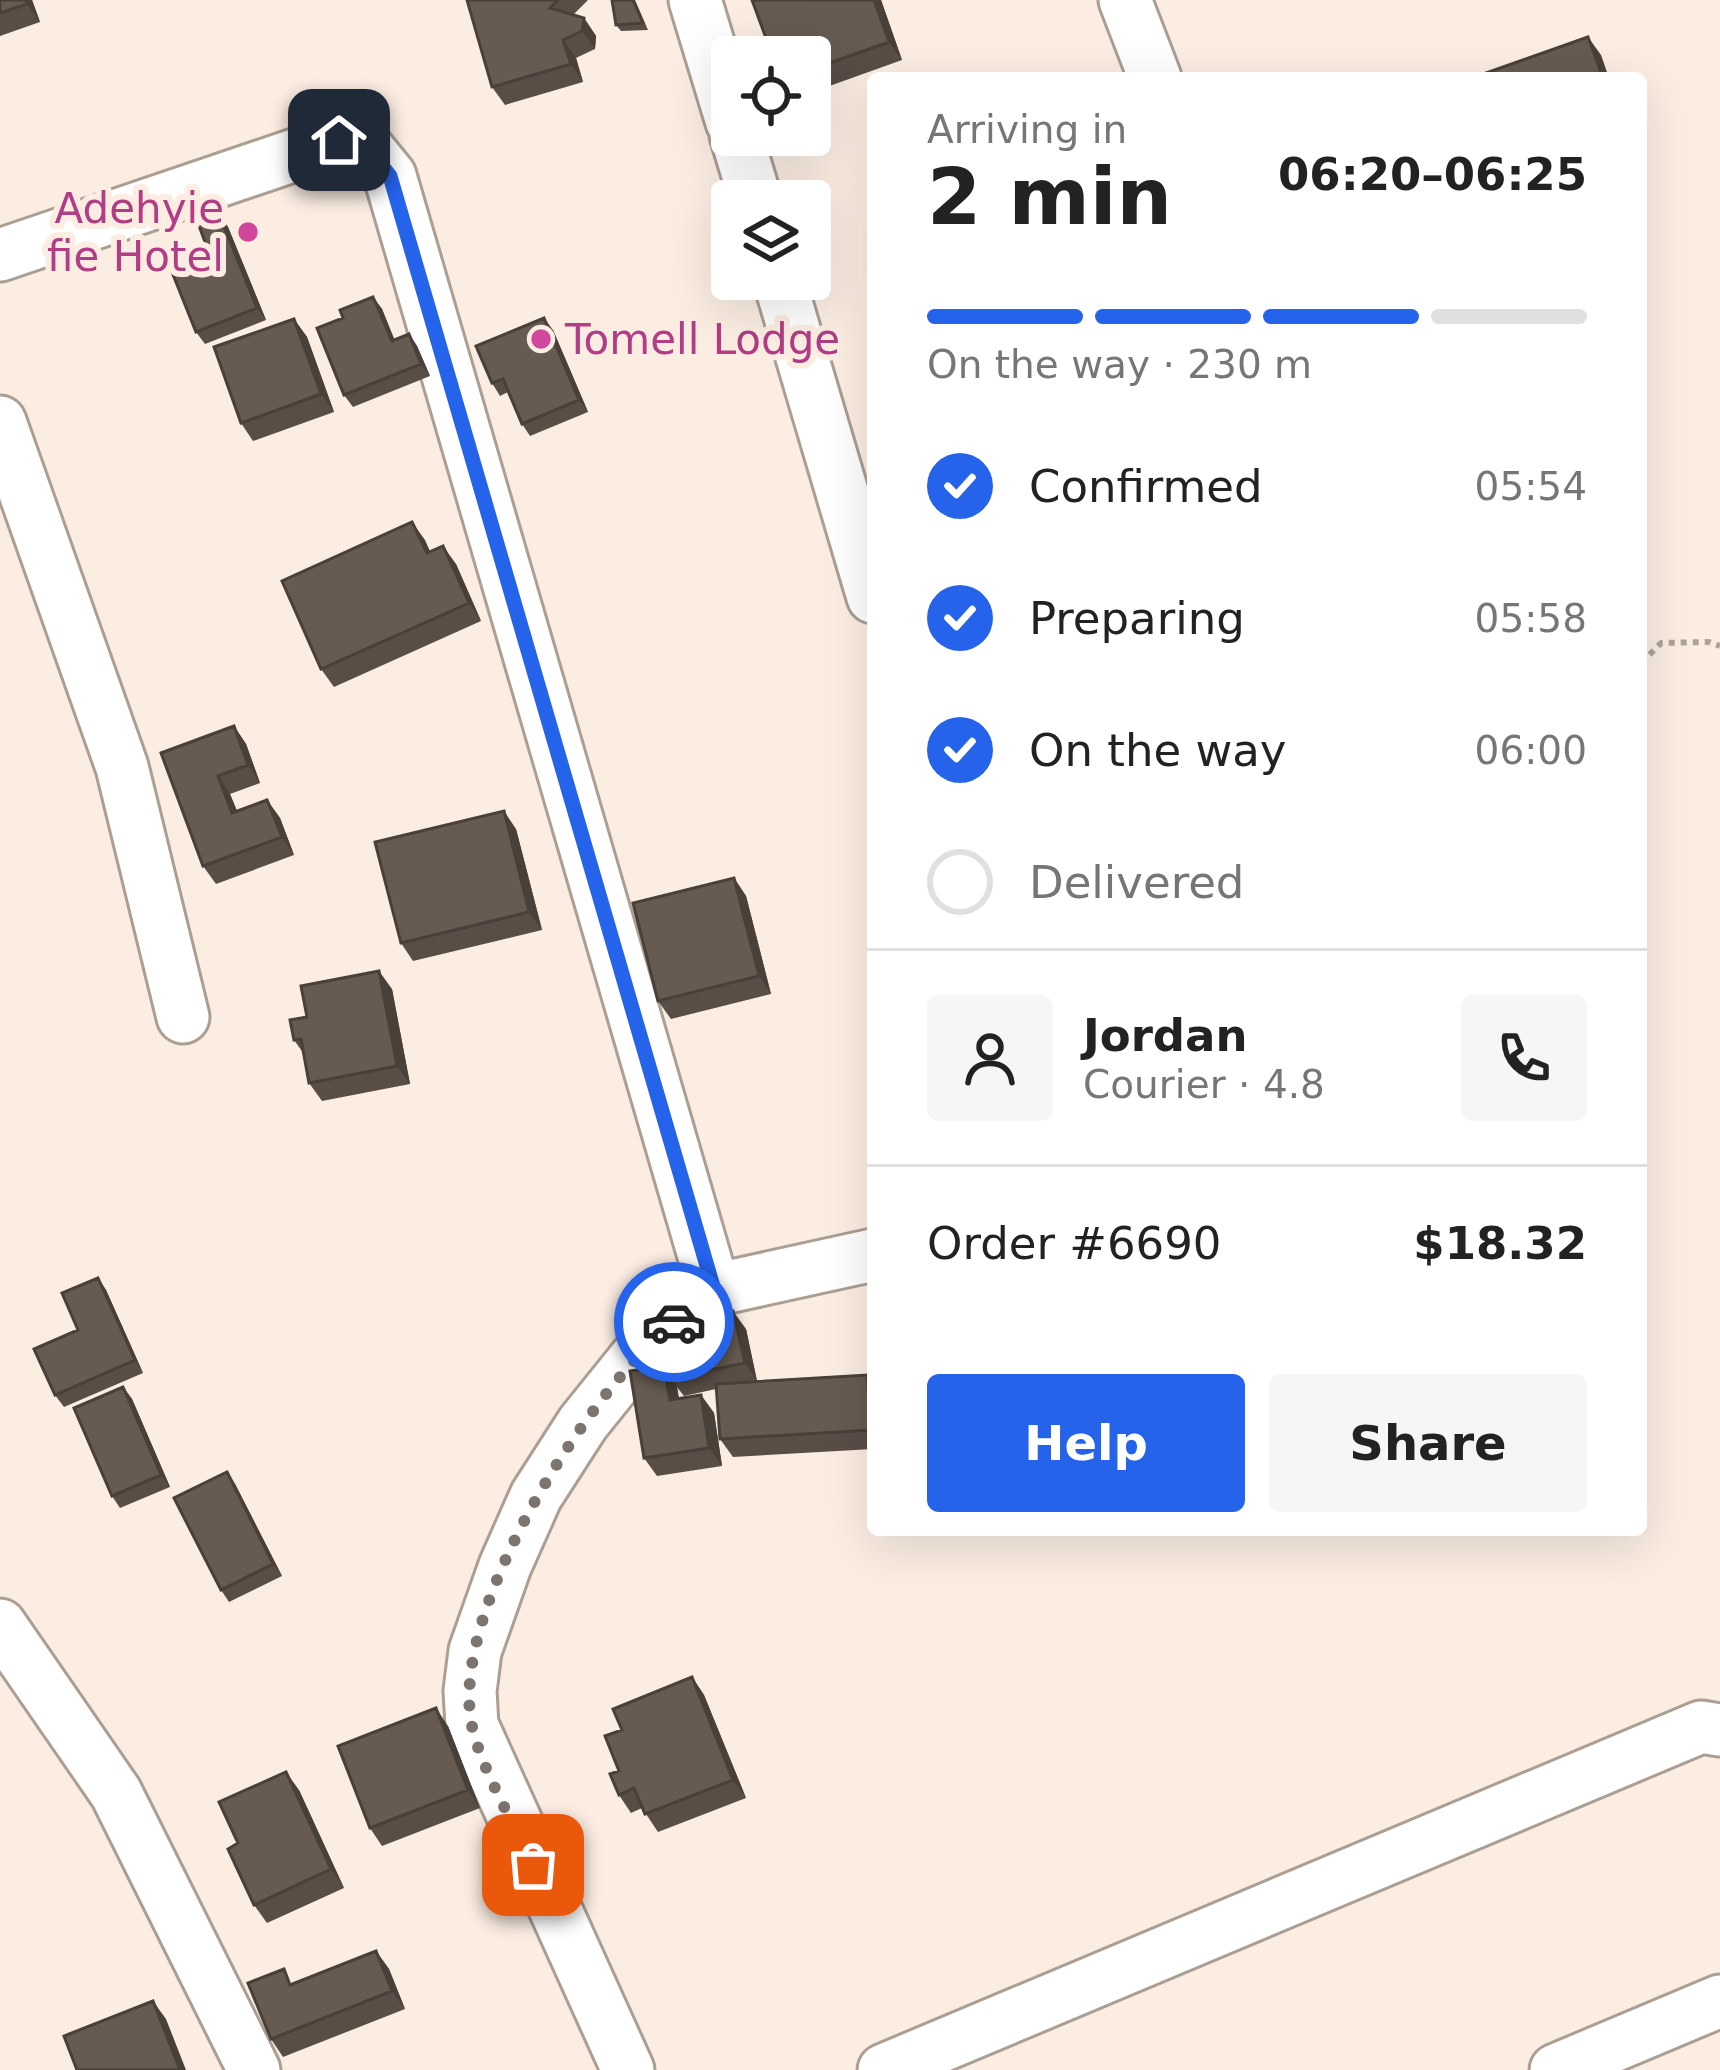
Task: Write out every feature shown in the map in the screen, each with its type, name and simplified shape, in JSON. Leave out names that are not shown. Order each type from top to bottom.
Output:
[{"type":"street","points":[[695,0],[711,53]]},
{"type":"street","points":[[1125,0],[1153,72]]},
{"type":"street","points":[[0,255],[339,140],[368,149],[390,176],[714,1290]]},
{"type":"street","points":[[785,300],[867,577]]},
{"type":"street","points":[[0,422],[122,767],[183,1017]]},
{"type":"street","points":[[628,2070],[472,1725],[475,1651],[536,1496],[583,1423],[645,1346],[714,1290],[867,1256]]},
{"type":"street","points":[[0,1625],[116,1793],[254,2070]]},
{"type":"street","points":[[884,2070],[1702,1726],[1720,1730]]},
{"type":"street","points":[[1556,2070],[1720,2001]]},
{"type":"path","points":[[1647,657],[1660,643],[1720,646]]},
{"type":"building","points":[[0,0],[26,0],[27,4],[0,13]]},
{"type":"building","points":[[467,0],[558,0],[550,8],[584,18],[582,31],[563,40],[571,64],[492,87]]},
{"type":"building","points":[[612,0],[633,0],[643,23],[616,25]]},
{"type":"building","points":[[752,0],[874,0],[889,42],[831,63],[831,36],[765,36]]},
{"type":"building","points":[[1588,37],[1601,72],[1489,72]]},
{"type":"building","points":[[219,214],[257,308],[196,332],[166,257],[205,242],[198,223]]},
{"type":"building","points":[[373,297],[392,341],[409,334],[421,364],[344,395],[317,328],[343,318],[340,310]]},
{"type":"building","points":[[544,318],[579,400],[522,424],[503,379],[492,383],[476,346]]},
{"type":"building","points":[[294,319],[321,394],[241,423],[214,347]]},
{"type":"building","points":[[412,522],[427,553],[443,546],[469,603],[321,669],[282,581]]},
{"type":"building","points":[[234,726],[248,765],[218,776],[232,813],[267,800],[282,837],[203,866],[161,753]]},
{"type":"building","points":[[504,811],[529,912],[401,943],[375,842]]},
{"type":"building","points":[[734,878],[759,976],[658,1001],[633,903]]},
{"type":"building","points":[[379,971],[397,1066],[309,1083],[301,1039],[294,1040],[290,1020],[307,1017],[301,986]]},
{"type":"building","points":[[98,1278],[135,1360],[55,1395],[34,1349],[78,1330],[62,1293]]},
{"type":"building","points":[[733,1311],[745,1363],[672,1378],[660,1327]]},
{"type":"building","points":[[664,1366],[670,1400],[701,1395],[709,1448],[644,1458],[630,1371]]},
{"type":"building","points":[[867,1375],[867,1430],[720,1439],[716,1384]]},
{"type":"building","points":[[123,1387],[161,1475],[112,1496],[74,1408]]},
{"type":"building","points":[[227,1472],[273,1564],[221,1590],[174,1498]]},
{"type":"building","points":[[692,1677],[733,1780],[645,1814],[634,1788],[619,1795],[610,1774],[619,1771],[605,1736],[622,1730],[613,1709]]},
{"type":"building","points":[[436,1708],[468,1790],[370,1828],[338,1746]]},
{"type":"building","points":[[286,1772],[331,1869],[254,1905],[228,1849],[238,1843],[219,1802]]},
{"type":"building","points":[[376,1951],[392,1991],[271,2039],[248,1983],[284,1969],[290,1985]]},
{"type":"building","points":[[153,2001],[180,2070],[77,2070],[64,2036]]},
{"type":"way so far","points":[[533,1865],[472,1725],[475,1651],[536,1496],[583,1423],[645,1346],[674,1322]]},
{"type":"place","name":"Adehyie fie Hotel","points":[[248,232]]},
{"type":"place","name":"Tomell Lodge","points":[[541,339]]},
{"type":"route","points":[[339,140],[368,149],[390,176],[714,1290],[674,1322]]}]
